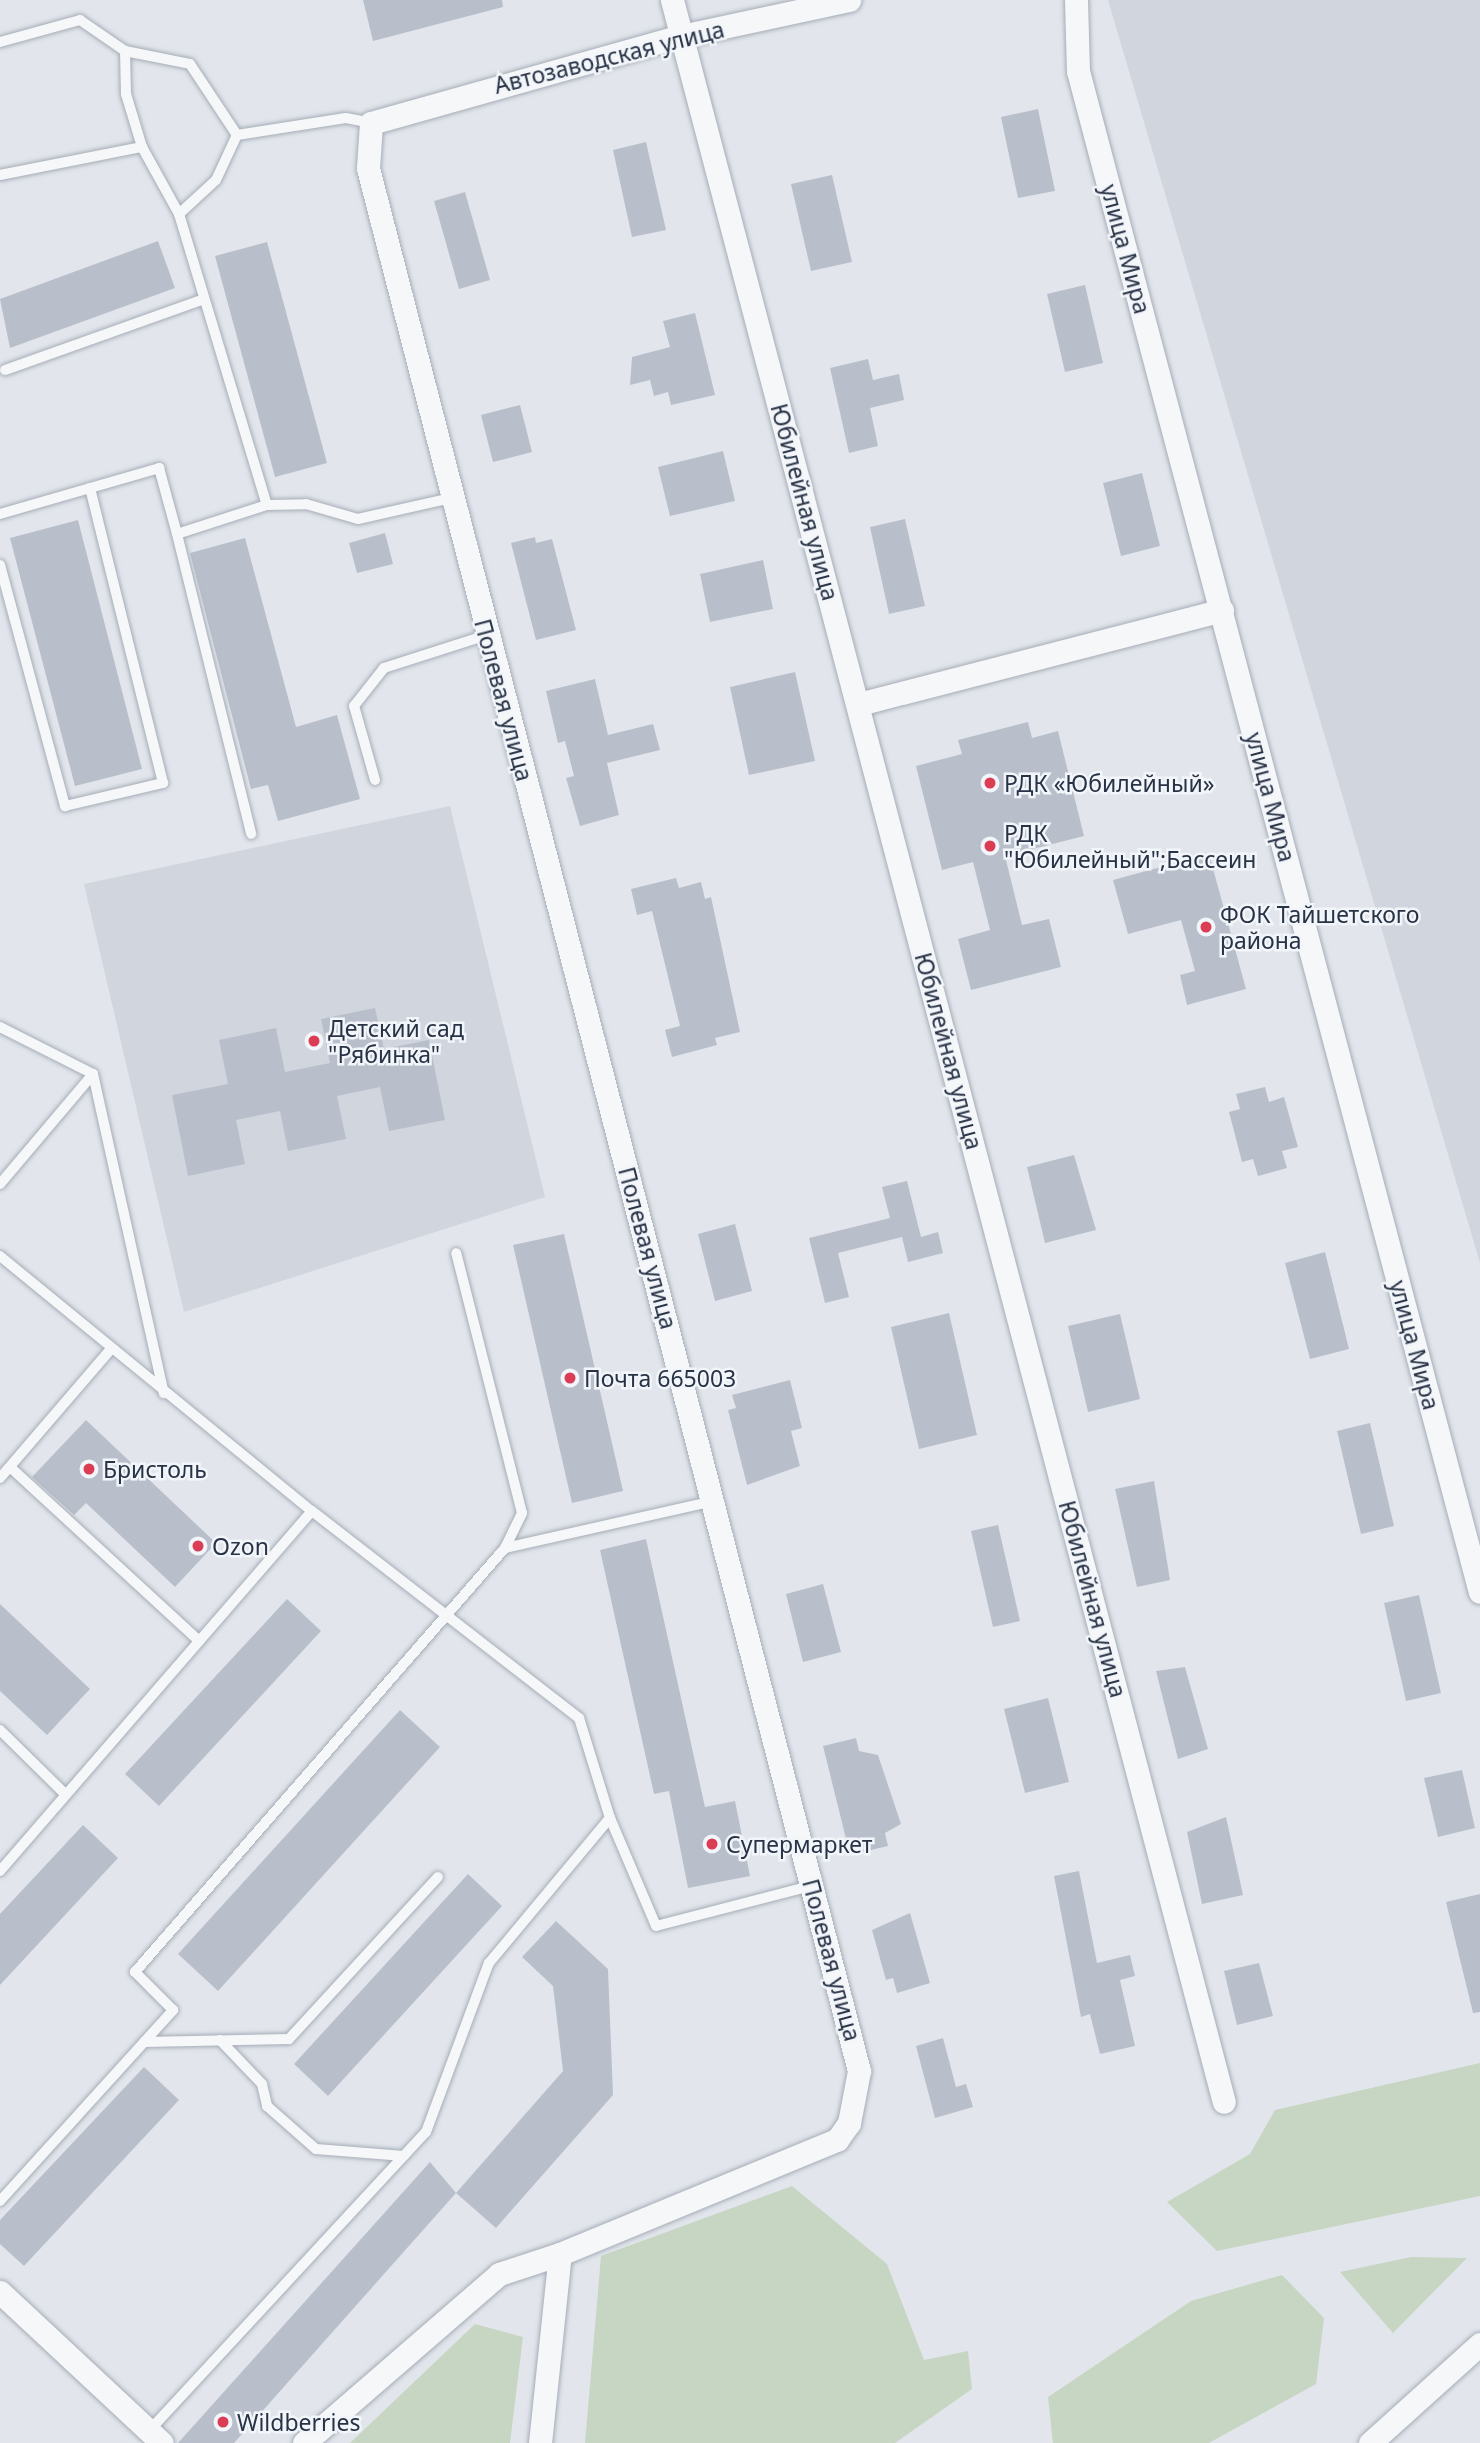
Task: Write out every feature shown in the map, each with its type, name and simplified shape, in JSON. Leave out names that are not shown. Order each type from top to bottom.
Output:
[{"type":"street","name":"Юбилейная улица","points":[[672,0],[1224,2102]]},
{"type":"street","name":"Автозаводская улица","points":[[371,123],[681,36],[849,0]]},
{"type":"street","name":"улица Мира","points":[[1076,0],[1078,71],[1480,1592]]},
{"type":"street","name":"Полевая улица","points":[[304,2443],[499,2274],[560,2254],[811,2155],[837,2140],[849,2123],[859,2071],[368,168],[371,123]]},
{"type":"street","points":[[859,705],[1222,610]]},
{"type":"street","points":[[540,2443],[560,2254]]},
{"type":"street","points":[[0,2292],[155,2438]]},
{"type":"street","points":[[1370,2443],[1477,2349]]},
{"type":"lane","points":[[0,42],[80,20],[125,51],[190,64],[237,135]]},
{"type":"lane","points":[[125,51],[126,94],[142,147],[178,214],[267,505]]},
{"type":"lane","points":[[237,135],[346,118],[371,123]]},
{"type":"lane","points":[[178,214],[216,180],[237,135]]},
{"type":"lane","points":[[0,175],[142,147]]},
{"type":"lane","points":[[5,370],[204,299]]},
{"type":"lane","points":[[0,514],[159,468],[251,834]]},
{"type":"lane","points":[[0,565],[65,806],[163,783],[90,488]]},
{"type":"lane","points":[[177,534],[267,505],[306,504],[358,519],[451,498]]},
{"type":"lane","points":[[374,780],[354,706],[384,667],[487,635]]},
{"type":"lane","points":[[0,1027],[93,1074]]},
{"type":"lane","points":[[0,1184],[93,1074]]},
{"type":"lane","points":[[93,1074],[164,1393]]},
{"type":"lane","points":[[0,2201],[173,2010],[135,1972],[443,1614],[505,1548],[522,1513],[456,1253]]},
{"type":"lane","points":[[0,1256],[110,1350],[443,1614],[579,1718],[610,1818],[656,1926],[813,1886]]},
{"type":"lane","points":[[0,1478],[110,1350]]},
{"type":"lane","points":[[10,1467],[199,1641]]},
{"type":"lane","points":[[505,1548],[714,1501]]},
{"type":"lane","points":[[0,1871],[64,1793],[312,1511]]},
{"type":"lane","points":[[0,1730],[64,1793]]},
{"type":"lane","points":[[155,2438],[426,2132],[489,1963],[610,1818]]},
{"type":"lane","points":[[144,2042],[289,2039],[438,1877]]},
{"type":"lane","points":[[220,2040],[262,2084],[267,2106],[316,2149],[404,2156]]},
{"type":"shaded area","points":[[1108,0],[1480,0],[1480,1263]]},
{"type":"shaded area","name":"Детский сад \"Рябинка\"","points":[[450,806],[545,1197],[184,1312],[84,884]]},
{"type":"green space","points":[[1480,2063],[1480,2196],[1217,2251],[1167,2202],[1250,2154],[1275,2110]]},
{"type":"green space","points":[[792,2186],[887,2264],[924,2360],[968,2351],[972,2389],[895,2443],[585,2443],[601,2256]]},
{"type":"green space","points":[[1411,2257],[1467,2258],[1393,2333],[1340,2272]]},
{"type":"green space","points":[[1282,2275],[1324,2318],[1316,2384],[1209,2443],[1053,2443],[1048,2397],[1191,2301]]},
{"type":"green space","points":[[475,2324],[523,2337],[510,2443],[350,2443]]},
{"type":"building","points":[[363,0],[502,0],[503,7],[373,41]]},
{"type":"building","points":[[1038,109],[1055,191],[1018,198],[1001,117]]},
{"type":"building","points":[[646,142],[666,230],[632,237],[613,150]]},
{"type":"building","points":[[832,175],[852,262],[811,271],[791,184]]},
{"type":"building","points":[[465,192],[490,280],[459,289],[434,201]]},
{"type":"building","points":[[158,241],[175,288],[10,348],[0,299]]},
{"type":"building","points":[[267,242],[327,463],[275,477],[215,256]]},
{"type":"building","points":[[1085,285],[1103,363],[1065,372],[1047,294]]},
{"type":"building","points":[[695,313],[715,395],[671,405],[668,392],[654,396],[650,380],[630,385],[632,357],[670,347],[663,321]]},
{"type":"building","points":[[868,359],[873,380],[899,374],[904,400],[870,408],[878,446],[849,453],[830,368]]},
{"type":"building","points":[[520,405],[532,452],[493,462],[481,415]]},
{"type":"building","points":[[723,451],[735,501],[670,516],[658,467]]},
{"type":"building","points":[[1142,473],[1160,546],[1121,556],[1103,483]]},
{"type":"building","points":[[905,519],[925,606],[889,614],[870,527]]},
{"type":"building","points":[[78,520],[142,769],[75,786],[10,538]]},
{"type":"building","points":[[385,533],[393,564],[357,573],[349,543]]},
{"type":"building","points":[[535,537],[536,543],[552,539],[576,630],[536,640],[511,543]]},
{"type":"building","points":[[245,538],[296,727],[337,715],[360,799],[278,821],[268,785],[251,789],[190,553]]},
{"type":"building","points":[[763,560],[773,609],[710,622],[700,574]]},
{"type":"building","points":[[795,672],[815,761],[749,775],[730,687]]},
{"type":"building","points":[[595,679],[608,735],[653,724],[660,750],[607,763],[619,815],[580,826],[566,778],[574,776],[565,741],[558,743],[546,691]]},
{"type":"building","name":"РДК \"Юбилейный\";Бассеин","points":[[1028,722],[1032,738],[1058,731],[1084,836],[1005,856],[1022,925],[1049,919],[1061,967],[971,990],[958,939],[990,930],[973,862],[942,870],[916,766],[962,754],[958,740]]},
{"type":"building","name":"РДК \"Юбилейный\";Бассеин","points":[[1209,854],[1246,989],[1187,1005],[1180,975],[1195,971],[1181,920],[1128,934],[1113,880]]},
{"type":"building","points":[[676,878],[679,888],[701,882],[705,899],[711,897],[740,1032],[715,1038],[717,1045],[672,1057],[665,1030],[680,1026],[652,911],[637,915],[631,889]]},
{"type":"building","points":[[375,1008],[384,1049],[429,1040],[445,1120],[389,1131],[380,1087],[337,1096],[346,1139],[288,1151],[280,1111],[236,1120],[245,1164],[188,1176],[172,1095],[228,1084],[219,1040],[276,1028],[285,1072],[330,1063],[321,1019]]},
{"type":"building","points":[[1265,1087],[1269,1102],[1284,1097],[1298,1147],[1282,1151],[1287,1168],[1258,1176],[1253,1159],[1242,1162],[1229,1112],[1240,1109],[1236,1094]]},
{"type":"building","points":[[1074,1155],[1096,1230],[1045,1243],[1027,1167]]},
{"type":"building","points":[[907,1181],[921,1237],[938,1232],[943,1253],[908,1262],[902,1237],[838,1253],[849,1297],[825,1303],[809,1238],[890,1218],[882,1187]]},
{"type":"building","points":[[735,1224],[752,1291],[715,1301],[698,1234]]},
{"type":"building","points":[[564,1234],[623,1491],[572,1503],[513,1245]]},
{"type":"building","points":[[1325,1252],[1349,1349],[1310,1359],[1285,1263]]},
{"type":"building","points":[[949,1313],[977,1435],[919,1449],[891,1327]]},
{"type":"building","points":[[1120,1314],[1140,1399],[1088,1412],[1068,1326]]},
{"type":"building","points":[[790,1380],[802,1428],[791,1431],[800,1466],[747,1485],[728,1410],[736,1408],[732,1395]]},
{"type":"building","points":[[86,1420],[216,1543],[175,1587],[86,1503],[74,1515],[32,1477]]},
{"type":"building","points":[[1370,1423],[1394,1526],[1361,1534],[1337,1431]]},
{"type":"building","points":[[1154,1481],[1170,1580],[1137,1587],[1115,1489]]},
{"type":"building","points":[[998,1525],[1020,1621],[993,1627],[971,1531]]},
{"type":"building","points":[[646,1539],[705,1807],[735,1801],[750,1876],[688,1888],[669,1791],[654,1794],[600,1550]]},
{"type":"building","points":[[823,1584],[841,1652],[803,1662],[786,1594]]},
{"type":"building","points":[[1419,1595],[1441,1693],[1406,1701],[1384,1603]]},
{"type":"building","points":[[287,1599],[321,1631],[159,1806],[125,1774]]},
{"type":"building","points":[[0,1604],[90,1689],[47,1735],[0,1691]]},
{"type":"building","points":[[1185,1667],[1208,1749],[1178,1759],[1156,1671]]},
{"type":"building","points":[[1048,1698],[1069,1782],[1025,1793],[1004,1709]]},
{"type":"building","points":[[400,1710],[440,1747],[218,1991],[178,1954]]},
{"type":"building","points":[[856,1738],[859,1751],[878,1755],[901,1824],[885,1833],[888,1846],[850,1855],[823,1746]]},
{"type":"building","points":[[1462,1770],[1475,1828],[1438,1837],[1424,1778]]},
{"type":"building","points":[[1226,1817],[1243,1895],[1202,1904],[1187,1832]]},
{"type":"building","points":[[83,1825],[118,1858],[0,1985],[0,1914]]},
{"type":"building","points":[[1079,1871],[1097,1963],[1130,1955],[1135,1976],[1120,1980],[1135,2046],[1100,2054],[1090,2014],[1081,2017],[1054,1876]]},
{"type":"building","points":[[468,1874],[502,1906],[328,2096],[294,2064]]},
{"type":"building","points":[[1480,1894],[1480,2012],[1473,2013],[1446,1902]]},
{"type":"building","points":[[910,1913],[930,1983],[897,1993],[893,1978],[886,1980],[872,1930]]},
{"type":"building","points":[[556,1921],[608,1969],[613,2095],[496,2228],[456,2193],[563,2071],[553,1986],[522,1957]]},
{"type":"building","points":[[1259,1963],[1273,2016],[1237,2025],[1224,1971]]},
{"type":"building","points":[[943,2038],[956,2087],[966,2084],[973,2107],[935,2118],[916,2046]]},
{"type":"building","points":[[144,2067],[179,2100],[24,2266],[0,2244],[0,2220]]},
{"type":"building","points":[[430,2162],[456,2193],[234,2443],[178,2443]]},
{"type":"place","name":"РДК «Юбилейный»","points":[[990,783]]},
{"type":"place","name":"РДК \"Юбилейный\";Бассеин","points":[[990,846]]},
{"type":"place","name":"ФОК Тайшетского района","points":[[1206,927]]},
{"type":"place","name":"Детский сад \"Рябинка\"","points":[[314,1041]]},
{"type":"place","name":"Почта 665003","points":[[570,1378]]},
{"type":"place","name":"Бристоль","points":[[89,1469]]},
{"type":"place","name":"Ozon","points":[[198,1546]]},
{"type":"place","name":"Супермаркет","points":[[712,1844]]},
{"type":"place","name":"Wildberries","points":[[223,2422]]}]
